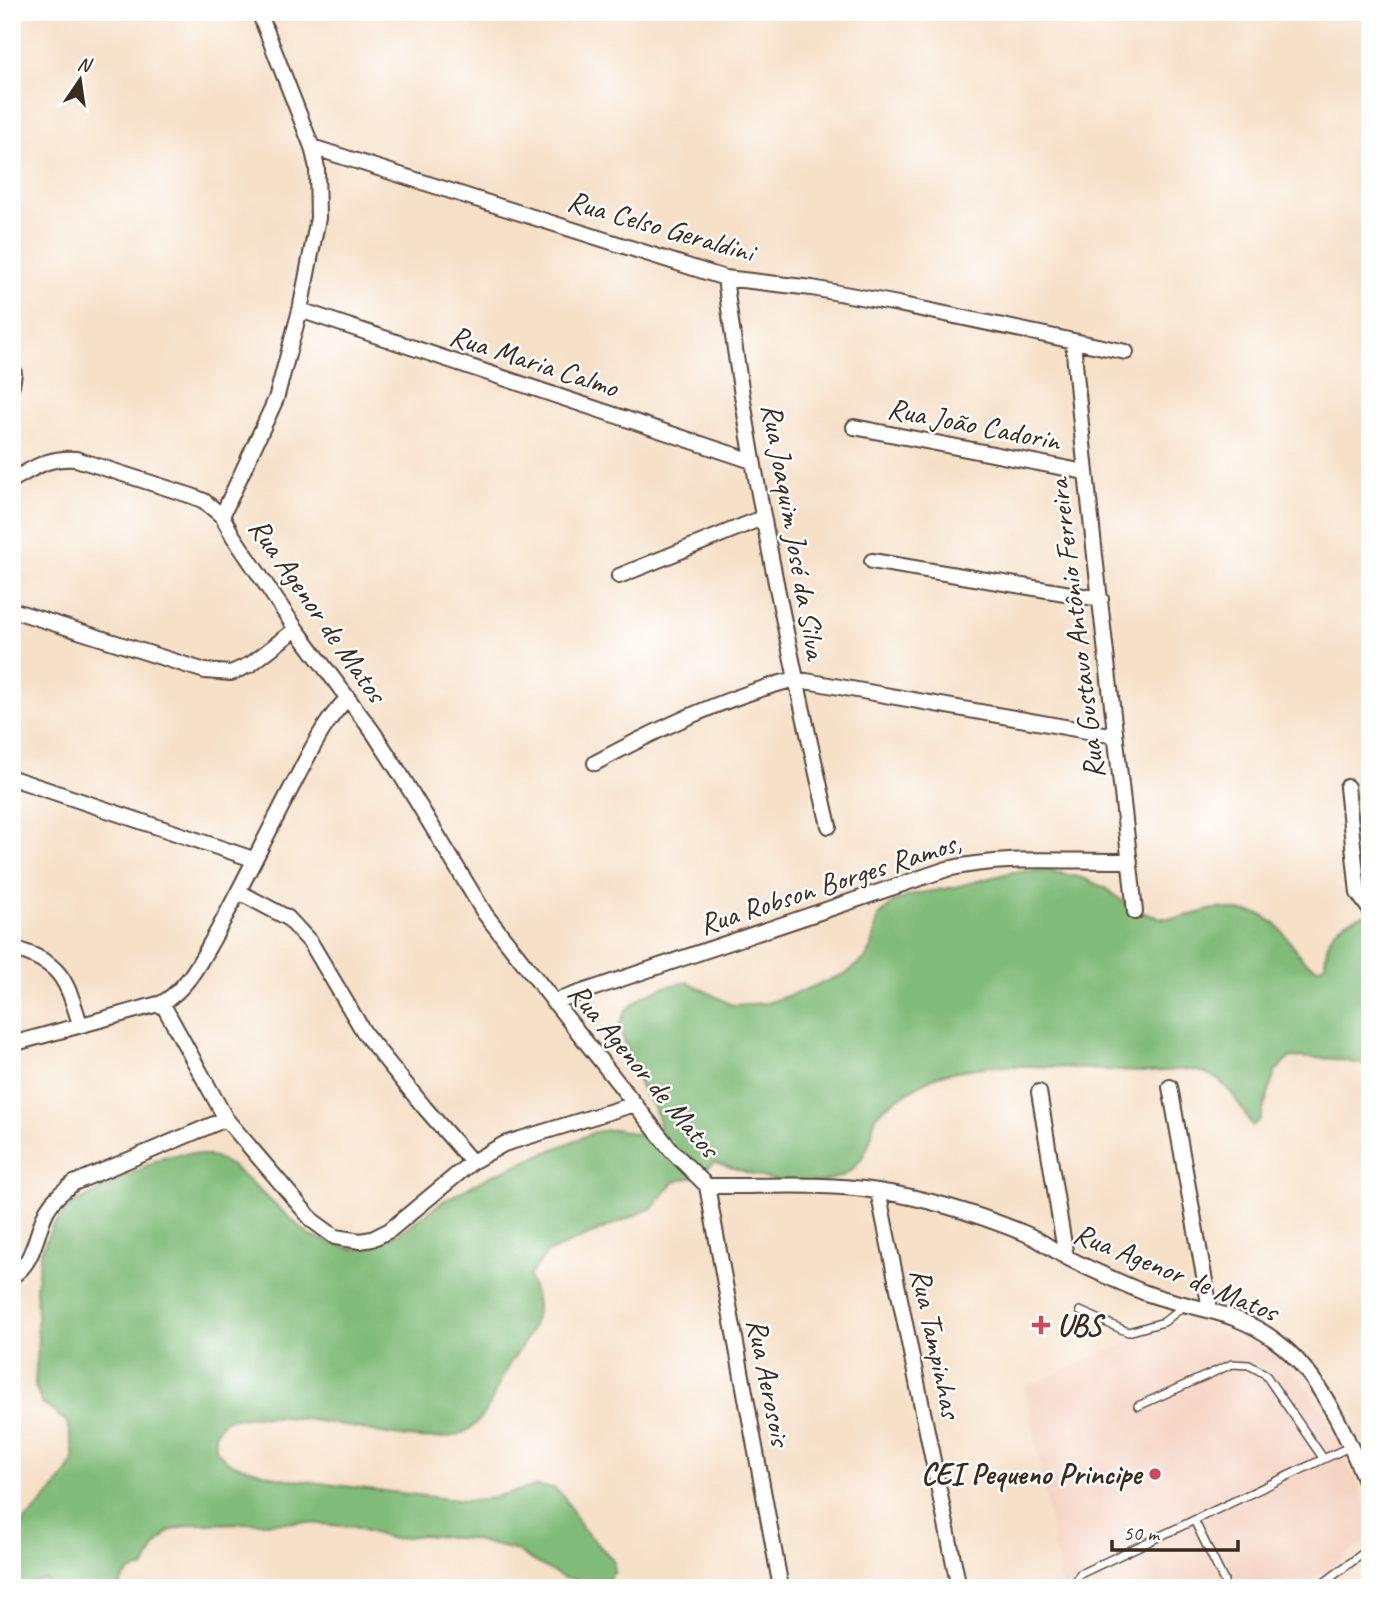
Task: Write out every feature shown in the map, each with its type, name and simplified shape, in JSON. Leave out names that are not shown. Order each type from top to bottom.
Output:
[{"type":"street","name":"Rua Agenor de Matos","points":[[222,516],[276,399],[300,310],[318,218],[317,168],[312,146],[259,12]]},
{"type":"street","name":"Rua Celso Geraldini","points":[[312,146],[725,278],[836,293],[1126,352]]},
{"type":"street","name":"Rua Joaquim José da Silva","points":[[725,278],[752,461],[794,679],[1115,736]]},
{"type":"street","name":"Rua Maria Calmo","points":[[300,310],[752,461]]},
{"type":"street","name":"Rua Gustavo Antônio Ferreira","points":[[1073,341],[1085,472],[1135,912]]},
{"type":"street","points":[[12,370],[12,385]]},
{"type":"street","name":"Rua João Cadorin","points":[[854,427],[1085,472]]},
{"type":"street","name":"Rua Agenor de Matos","points":[[12,480],[47,461],[76,459],[192,496],[204,501],[222,516],[296,629],[399,772],[485,914],[671,1150],[707,1186],[846,1187],[948,1206],[1026,1234],[1118,1282],[1163,1299],[1210,1309],[1249,1323],[1277,1341],[1298,1362],[1328,1402],[1370,1493]]},
{"type":"street","points":[[618,576],[762,518]]},
{"type":"street","points":[[872,561],[1101,599]]},
{"type":"street","points":[[12,610],[205,671],[231,673],[251,664],[296,629]]},
{"type":"street","points":[[595,763],[655,730],[708,707],[794,679],[828,826]]},
{"type":"street","points":[[12,1044],[162,1003],[178,994],[194,972],[239,892],[253,859],[324,727],[348,698]]},
{"type":"street","points":[[12,778],[253,859]]},
{"type":"street","points":[[1347,787],[1358,893],[1370,910]]},
{"type":"street","name":"Rua Robson Borges Ramos,","points":[[553,1002],[973,863],[1001,860],[1130,861]]},
{"type":"street","points":[[239,892],[288,918],[311,943],[365,1034],[472,1162]]},
{"type":"street","points":[[12,948],[31,953],[55,967],[69,988],[80,1024]]},
{"type":"street","points":[[162,1003],[226,1119],[313,1222],[335,1237],[360,1241],[372,1239],[390,1230],[472,1162],[504,1144],[635,1104]]},
{"type":"street","points":[[1170,1087],[1210,1309]]},
{"type":"street","points":[[1039,1092],[1066,1257]]},
{"type":"street","points":[[12,1276],[20,1271],[31,1254],[47,1210],[57,1195],[74,1183],[226,1119]]},
{"type":"street","name":"Rua Aerosois","points":[[707,1186],[781,1588]]},
{"type":"street","name":"Rua Tampinhas","points":[[878,1191],[959,1588]]},
{"type":"lane","points":[[1080,1311],[1128,1332],[1164,1322],[1186,1304]]},
{"type":"lane","points":[[1138,1406],[1232,1364],[1249,1365],[1265,1374],[1324,1458]]},
{"type":"lane","points":[[1073,1588],[1080,1574],[1349,1447]]},
{"type":"lane","points":[[1194,1520],[1224,1581],[1224,1588]]},
{"type":"lane","points":[[1317,1588],[1370,1548]]},
{"type":"shaded area","name":"CEI Pequeno Principe","points":[[1189,1316],[1277,1350],[1309,1390],[1339,1442],[1370,1513],[1370,1537],[1304,1588],[1062,1588],[1025,1387]]},
{"type":"green space","points":[[1046,870],[1083,878],[1105,888],[1133,909],[1159,918],[1178,918],[1218,908],[1260,914],[1278,926],[1304,961],[1318,968],[1325,964],[1328,944],[1335,930],[1347,921],[1366,914],[1370,917],[1370,1066],[1336,1059],[1290,1057],[1275,1072],[1260,1120],[1252,1126],[1229,1090],[1216,1078],[1200,1071],[1140,1072],[1016,1066],[967,1069],[943,1074],[916,1087],[880,1111],[863,1155],[845,1175],[821,1182],[790,1183],[715,1162],[696,1176],[674,1182],[652,1208],[547,1253],[529,1276],[537,1307],[534,1323],[484,1414],[472,1427],[459,1434],[443,1438],[406,1437],[309,1420],[266,1416],[225,1420],[215,1433],[216,1450],[228,1462],[279,1478],[465,1501],[486,1499],[536,1486],[554,1488],[564,1497],[582,1528],[613,1560],[615,1572],[608,1579],[594,1582],[564,1578],[514,1550],[470,1539],[421,1535],[392,1539],[354,1527],[298,1522],[194,1524],[169,1531],[155,1547],[144,1569],[128,1574],[118,1588],[55,1588],[44,1579],[12,1588],[12,1531],[47,1498],[64,1477],[73,1460],[73,1446],[67,1422],[42,1403],[35,1386],[38,1339],[36,1287],[41,1252],[52,1227],[69,1207],[163,1157],[190,1153],[215,1157],[233,1167],[310,1236],[352,1249],[375,1245],[401,1232],[443,1201],[490,1176],[595,1132],[616,1129],[647,1137],[655,1135],[659,1128],[658,1116],[640,1086],[619,1026],[626,1010],[643,996],[664,987],[688,982],[732,1005],[767,1003],[847,973],[865,959],[871,949],[878,917],[895,901],[1013,872]]},
{"type":"place","name":"UBS","points":[[1041,1325]]},
{"type":"place","name":"CEI Pequeno Principe","points":[[1155,1474]]}]
